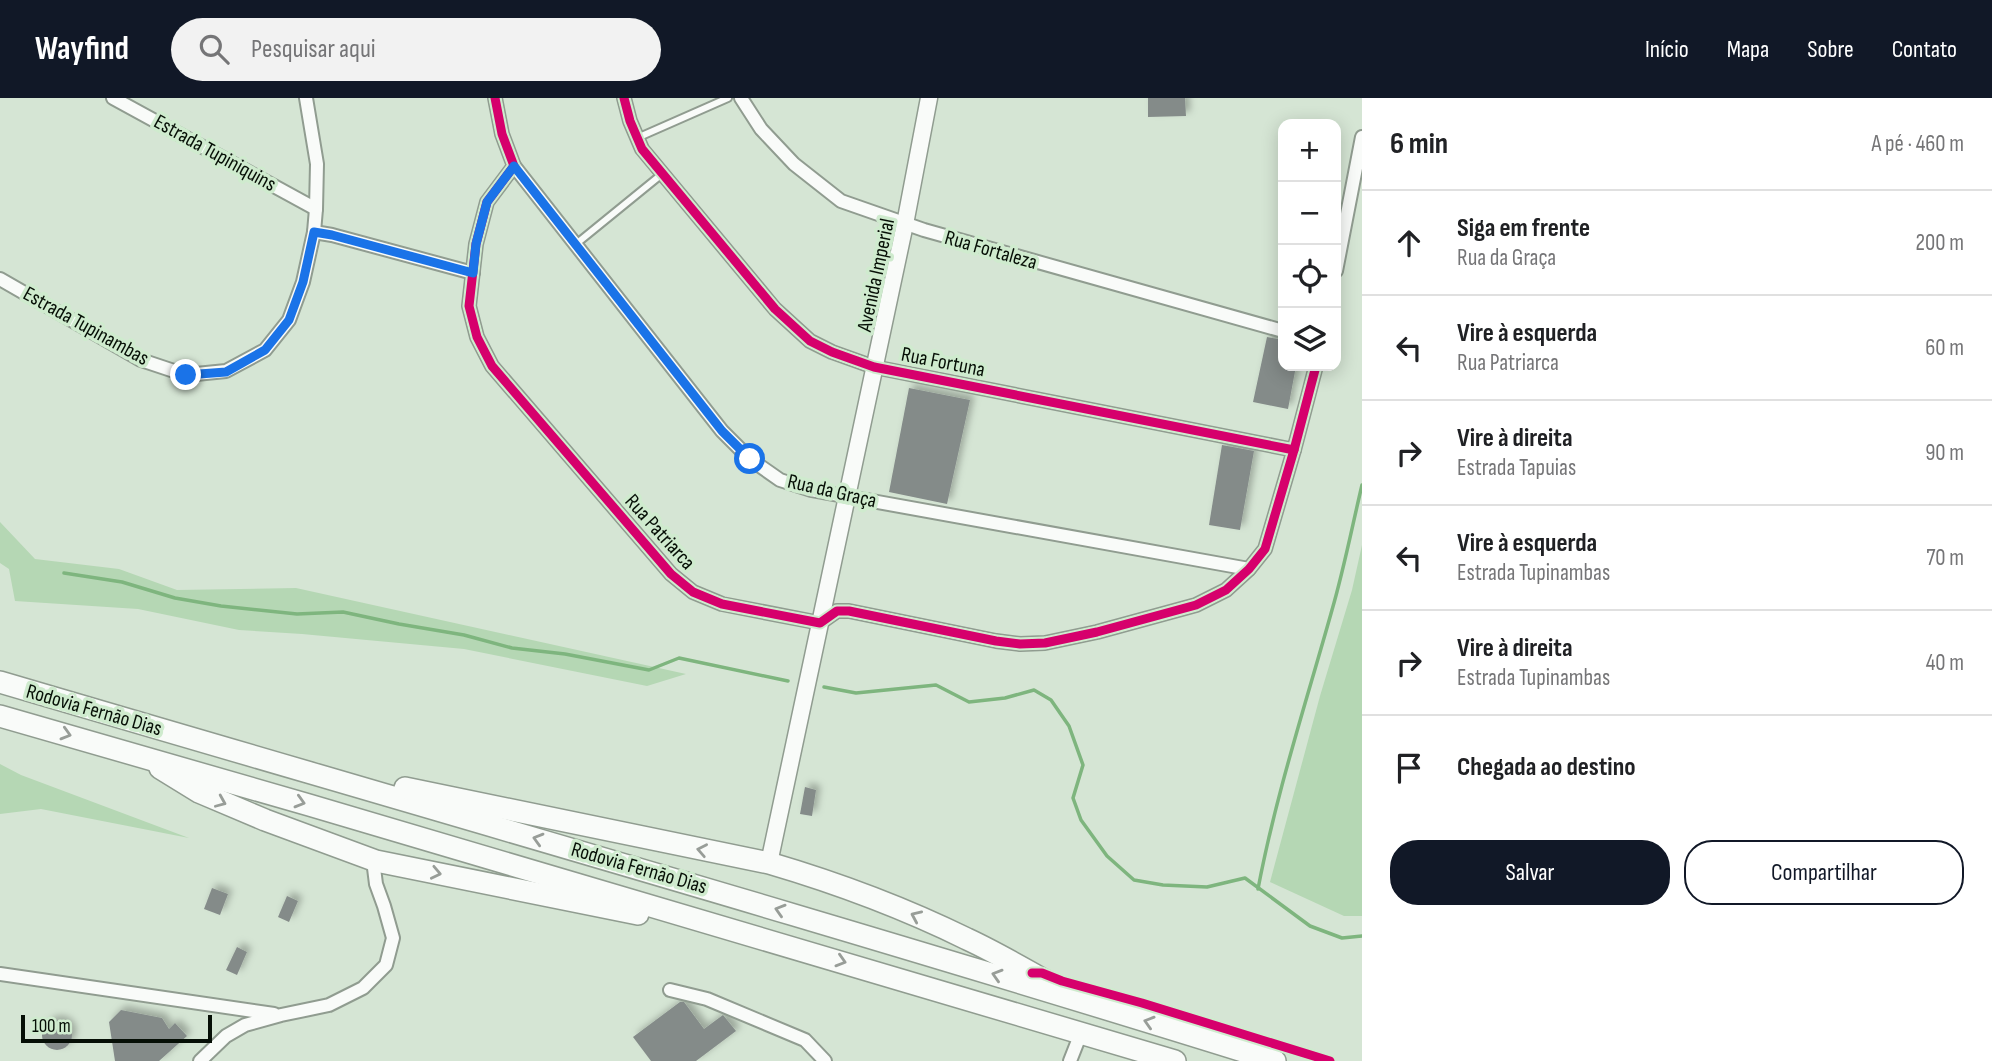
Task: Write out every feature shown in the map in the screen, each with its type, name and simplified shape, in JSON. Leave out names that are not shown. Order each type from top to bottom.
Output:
[{"type":"highway","name":"Rodovia Fernão Dias","points":[[0,682],[1086,1002],[1275,1061]]},
{"type":"highway","name":"Rodovia Fernão Dias","points":[[0,716],[141,755],[1175,1061]]},
{"type":"highway","points":[[141,755],[199,792],[265,820],[376,861],[752,935]]},
{"type":"highway","points":[[330,778],[423,790],[769,863],[831,882],[943,928],[1086,1002]]},
{"type":"main road","name":"Avenida Imperial","points":[[769,863],[905,224],[929,98]]},
{"type":"street","name":"Estrada Tupiniquins","points":[[113,98],[316,209]]},
{"type":"street","name":"Estrada Tupinambas","points":[[0,279],[141,360],[186,375],[226,372],[265,350],[289,320],[303,282],[314,232],[317,164],[306,98]]},
{"type":"street","points":[[495,98],[502,134],[514,166]]},
{"type":"street","name":"Rua Fortuna","points":[[624,98],[629,121],[642,149],[775,309],[810,341],[831,352],[874,367],[1294,450]]},
{"type":"street","name":"Rua Fortaleza","points":[[741,98],[761,129],[794,164],[841,201],[905,224],[1278,330]]},
{"type":"street","points":[[1341,245],[1362,137]]},
{"type":"street","name":"Rua da Graça","points":[[514,166],[722,431],[750,459],[780,480],[811,491],[1249,569]]},
{"type":"street","name":"Rua Patriarca","points":[[514,166],[487,202],[476,244],[469,306],[477,337],[492,366],[671,574],[693,592],[722,604],[820,623]]},
{"type":"street","points":[[314,232],[473,273]]},
{"type":"street","points":[[820,623],[837,611],[849,611],[996,641],[1045,643],[1196,605],[1226,590],[1249,569],[1265,549],[1315,371]]},
{"type":"street","points":[[200,1061],[226,1036],[245,1025],[329,1005],[363,988],[386,965],[393,938],[376,884],[376,861]]},
{"type":"street","points":[[0,974],[281,1015]]},
{"type":"street","points":[[670,990],[707,999],[805,1040],[825,1061]]},
{"type":"street","points":[[1070,1061],[1081,1033]]},
{"type":"lane","points":[[637,138],[728,98]]},
{"type":"lane","points":[[576,244],[662,174]]},
{"type":"green space","points":[[0,522],[35,559],[119,569],[177,590],[296,588],[686,674],[647,686],[464,649],[239,630],[138,609],[15,601],[9,569],[0,563]]},
{"type":"green space","points":[[1362,545],[1362,916],[1344,916],[1270,882],[1320,696],[1352,590]]},
{"type":"green space","points":[[0,764],[21,775],[189,838],[41,809],[0,814]]},
{"type":"building","points":[[1148,98],[1185,98],[1186,116],[1148,117]]},
{"type":"building","points":[[1267,337],[1278,339],[1278,371],[1295,371],[1288,409],[1253,402]]},
{"type":"building","points":[[909,388],[970,400],[947,504],[889,492]]},
{"type":"building","points":[[1222,445],[1254,451],[1240,530],[1209,525]]},
{"type":"building","points":[[805,787],[816,790],[812,816],[800,814]]},
{"type":"building","points":[[212,888],[228,894],[220,915],[204,909]]},
{"type":"building","points":[[287,896],[298,901],[289,922],[278,917]]},
{"type":"building","points":[[237,947],[247,952],[237,975],[226,970]]},
{"type":"building","points":[[680,1002],[684,1002],[704,1029],[723,1015],[736,1031],[696,1061],[651,1061],[633,1037]]},
{"type":"building","points":[[121,1010],[162,1018],[169,1029],[175,1023],[187,1036],[159,1061],[115,1061],[109,1022]]},
{"type":"building","points":[[57,1020],[68,1024],[72,1035],[68,1046],[57,1050],[46,1046],[42,1035],[46,1024]]},
{"type":"waterway","points":[[1258,889],[1282,783],[1336,595],[1362,485]]},
{"type":"waterway","points":[[64,573],[122,582],[175,598],[221,606],[297,614],[343,612],[464,635],[512,648],[565,654],[649,670],[679,658],[788,681]]},
{"type":"waterway","points":[[824,687],[856,693],[936,685],[969,702],[1005,698],[1034,690],[1051,700],[1069,726],[1083,765],[1073,798],[1081,820],[1107,856],[1134,880],[1163,885],[1207,887],[1245,878],[1310,926],[1342,938],[1362,936]]},
{"type":"cycle path","points":[[495,98],[502,134],[514,166],[487,202],[476,244],[469,306],[477,337],[492,366],[671,574],[693,592],[722,604],[820,623],[837,611],[849,611],[1020,644],[1045,643],[1097,632],[1196,605],[1226,590],[1249,569],[1265,549],[1315,371]]},
{"type":"cycle path","points":[[624,98],[642,149],[775,309],[810,341],[874,367],[1294,450]]},
{"type":"cycle path","points":[[1032,973],[1042,973],[1330,1061]]},
{"type":"route","points":[[186,375],[226,372],[265,350],[289,320],[303,282],[314,232],[473,273],[476,244],[487,202],[514,166],[722,431],[750,459]]}]
